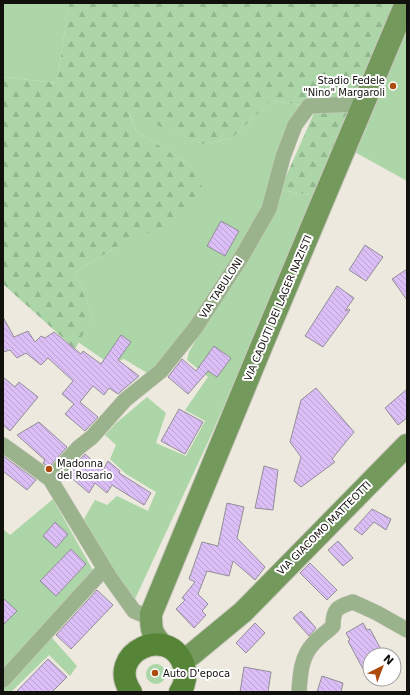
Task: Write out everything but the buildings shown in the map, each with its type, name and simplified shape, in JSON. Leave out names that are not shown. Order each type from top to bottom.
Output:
[{"type":"main road","name":"VIA CADUTI DEI LAGER NAZISTI","points":[[135,651],[136,642],[406,3]]},
{"type":"main road","name":"VIA GIACOMO MATTEOTTI","points":[[185,680],[224,638],[242,612],[407,445]]},
{"type":"main road","points":[[148,615],[151,628],[162,645]]},
{"type":"main road","points":[[131,692],[126,682],[125,672],[127,663],[135,651],[148,645],[162,645],[172,649],[185,680]]},
{"type":"street","name":"VIA TABULONI","points":[[50,479],[78,448],[92,437],[125,400],[161,371],[196,327],[269,209],[283,157],[295,125],[309,106],[356,104],[363,106]]},
{"type":"street","points":[[3,445],[50,479],[104,569],[134,611],[148,615]]},
{"type":"street","points":[[3,680],[104,569]]},
{"type":"street","points":[[299,692],[301,672],[306,655],[314,643],[333,626],[333,614],[340,606],[353,602],[377,613],[407,630]]},
{"type":"green space","points":[[3,3],[69,3],[57,83],[3,77]]},
{"type":"green space","points":[[69,3],[398,3],[317,196],[280,190],[314,113],[302,105],[271,101],[232,138],[203,144],[129,114],[136,131],[187,163],[208,196],[170,223],[116,247],[75,272],[93,317],[75,349],[3,284],[3,77],[57,83]]},
{"type":"green space","name":"Stadio Fedele \"Nino\" Margaroli","points":[[407,21],[407,181],[353,151]]},
{"type":"green space","points":[[271,101],[302,105],[263,210],[195,323],[152,376],[124,359],[110,364],[78,342],[93,317],[75,272],[116,247],[187,163],[136,131],[129,113],[203,144],[232,138]]},
{"type":"green space","points":[[280,190],[317,196],[208,442],[135,599],[94,540],[84,519],[95,500],[107,505],[117,496],[148,511],[156,492],[126,474],[110,459],[116,445],[105,435],[115,424],[147,397],[166,413],[156,443],[186,456],[205,421],[185,410],[208,377],[187,360],[189,352]]},
{"type":"green space","points":[[53,499],[96,576],[45,630],[77,666],[70,676],[49,655],[11,692],[3,692],[3,529],[10,535]]},
{"type":"green space","points":[[156,664],[163,667],[166,674],[163,681],[156,684],[149,681],[146,674],[149,667]]},
{"type":"place","name":"Stadio Fedele \"Nino\" Margaroli","points":[[393,86]]},
{"type":"place","name":"Madonna del Rosario","points":[[49,469]]},
{"type":"place","name":"Auto D'epoca","points":[[155,673]]}]
